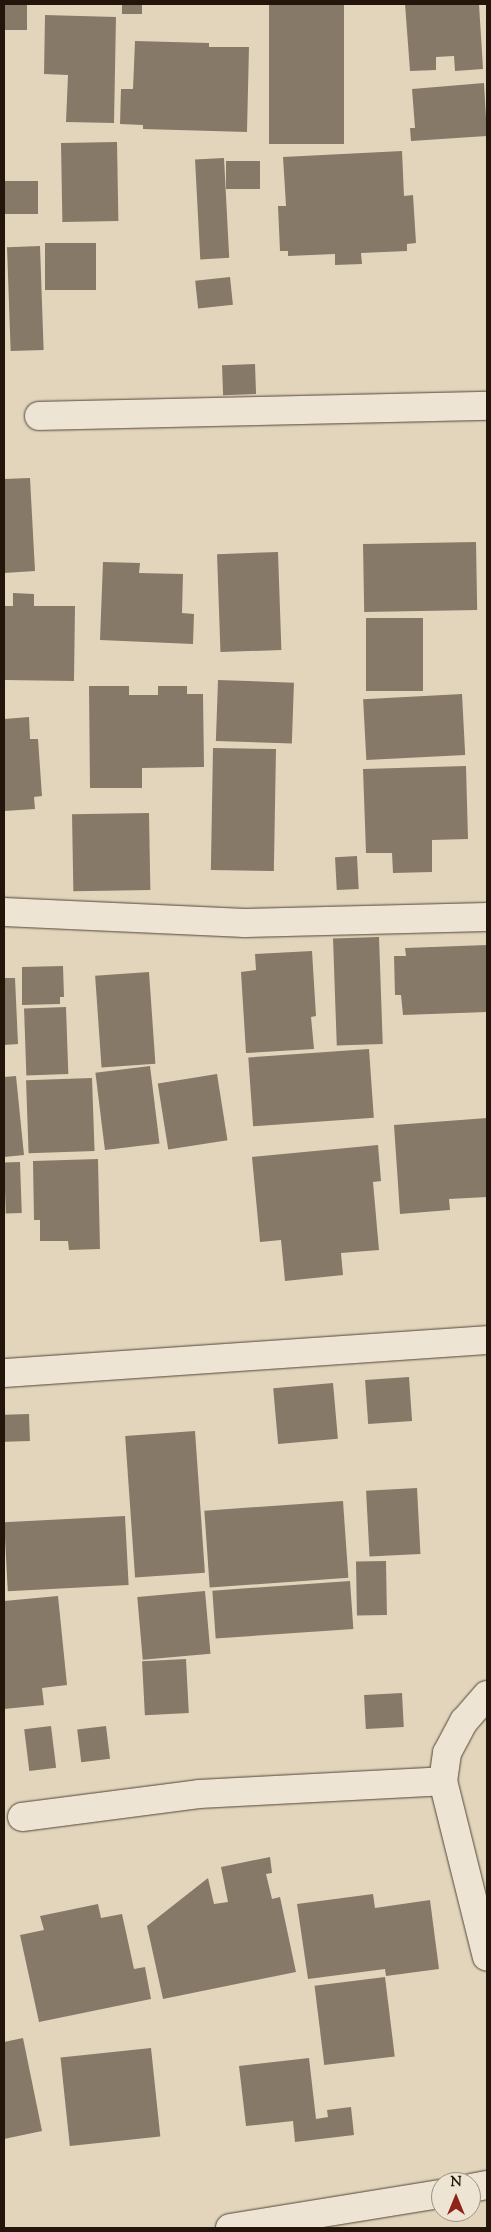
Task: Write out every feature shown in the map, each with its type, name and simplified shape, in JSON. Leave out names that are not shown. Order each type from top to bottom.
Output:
[{"type":"street","points":[[39,416],[487,406]]},
{"type":"street","points":[[4,912],[245,923],[487,917]]},
{"type":"street","points":[[4,1373],[487,1340]]},
{"type":"street","points":[[487,1695],[464,1721],[447,1753],[443,1781],[487,1957]]},
{"type":"street","points":[[22,1817],[199,1794],[443,1781]]},
{"type":"street","points":[[230,2228],[431,2196]]},
{"type":"building","points":[[4,4],[27,4],[27,30],[4,30]]},
{"type":"building","points":[[122,4],[142,4],[142,14],[122,14]]},
{"type":"building","points":[[269,4],[344,4],[344,144],[269,144]]},
{"type":"building","points":[[405,4],[479,4],[483,69],[455,71],[454,56],[436,57],[436,70],[410,71]]},
{"type":"building","points":[[45,15],[116,17],[114,123],[66,122],[68,75],[44,74]]},
{"type":"building","points":[[135,41],[209,43],[209,47],[249,47],[247,132],[143,129],[143,125],[120,124],[121,89],[133,89]]},
{"type":"building","points":[[484,83],[487,136],[411,141],[410,128],[415,128],[412,89]]},
{"type":"building","points":[[117,142],[118,221],[62,222],[61,143]]},
{"type":"building","points":[[402,151],[404,196],[413,195],[416,243],[407,244],[407,251],[361,253],[362,264],[335,265],[335,254],[288,256],[288,251],[280,251],[278,206],[286,206],[283,157]]},
{"type":"building","points":[[224,158],[229,258],[200,259],[195,160]]},
{"type":"building","points":[[226,161],[260,161],[260,189],[226,189]]},
{"type":"building","points":[[4,181],[38,181],[38,214],[4,214]]},
{"type":"building","points":[[45,243],[96,243],[96,290],[45,290]]},
{"type":"building","points":[[40,246],[44,350],[11,351],[7,247]]},
{"type":"building","points":[[230,277],[233,305],[198,309],[195,281]]},
{"type":"building","points":[[255,364],[256,394],[223,395],[222,365]]},
{"type":"building","points":[[30,478],[35,571],[4,573],[4,479]]},
{"type":"building","points":[[476,542],[477,610],[364,612],[363,544]]},
{"type":"building","points":[[278,552],[281,650],[220,652],[217,554]]},
{"type":"building","points":[[103,562],[140,563],[139,573],[183,574],[182,613],[194,614],[193,644],[100,640]]},
{"type":"building","points":[[13,593],[34,594],[34,606],[75,606],[74,681],[4,680],[4,606],[13,606]]},
{"type":"building","points":[[366,618],[423,618],[423,691],[366,691]]},
{"type":"building","points":[[218,680],[294,683],[292,744],[216,741]]},
{"type":"building","points":[[89,686],[129,686],[129,695],[158,695],[158,686],[187,686],[187,694],[203,694],[204,767],[142,768],[142,788],[90,788]]},
{"type":"building","points":[[462,694],[465,755],[366,760],[363,699]]},
{"type":"building","points":[[29,717],[30,739],[38,739],[42,796],[34,797],[35,809],[4,811],[4,719]]},
{"type":"building","points":[[213,748],[276,749],[274,871],[211,870]]},
{"type":"building","points":[[466,766],[468,839],[432,840],[432,872],[393,873],[392,853],[366,853],[363,769]]},
{"type":"building","points":[[149,813],[150,890],[73,891],[72,814]]},
{"type":"building","points":[[357,856],[359,889],[337,890],[335,857]]},
{"type":"building","points":[[379,937],[383,1044],[337,1046],[333,939]]},
{"type":"building","points":[[487,945],[487,1012],[403,1015],[401,995],[395,995],[394,956],[406,956],[405,948]]},
{"type":"building","points":[[312,951],[316,1016],[311,1017],[314,1049],[246,1053],[241,972],[256,970],[255,954]]},
{"type":"building","points":[[63,966],[64,997],[60,997],[60,1004],[22,1005],[22,967]]},
{"type":"building","points":[[149,972],[155,1064],[102,1068],[95,976]]},
{"type":"building","points":[[4,978],[15,978],[18,1044],[4,1045]]},
{"type":"building","points":[[66,1007],[68,1074],[26,1075],[24,1008]]},
{"type":"building","points":[[369,1049],[374,1118],[253,1126],[248,1057]]},
{"type":"building","points":[[150,1066],[160,1143],[105,1150],[95,1073]]},
{"type":"building","points":[[217,1074],[227,1140],[168,1150],[158,1083]]},
{"type":"building","points":[[16,1076],[24,1155],[4,1157],[4,1077]]},
{"type":"building","points":[[92,1078],[95,1151],[29,1153],[26,1080]]},
{"type":"building","points":[[487,1118],[487,1197],[449,1199],[450,1210],[400,1214],[394,1125]]},
{"type":"building","points":[[378,1145],[381,1181],[373,1182],[379,1250],[341,1253],[343,1275],[285,1281],[281,1240],[260,1242],[252,1157]]},
{"type":"building","points":[[98,1159],[100,1249],[69,1250],[68,1241],[40,1241],[40,1220],[34,1220],[33,1161]]},
{"type":"building","points":[[20,1162],[22,1213],[6,1214],[4,1163]]},
{"type":"building","points":[[409,1377],[412,1421],[368,1424],[365,1380]]},
{"type":"building","points":[[333,1383],[338,1439],[278,1444],[273,1388]]},
{"type":"building","points":[[29,1414],[30,1441],[5,1442],[4,1415]]},
{"type":"building","points":[[195,1431],[205,1573],[135,1578],[125,1436]]},
{"type":"building","points":[[417,1488],[420,1554],[370,1557],[366,1491]]},
{"type":"building","points":[[343,1501],[348,1578],[210,1588],[204,1511]]},
{"type":"building","points":[[125,1516],[129,1585],[8,1591],[4,1522]]},
{"type":"building","points":[[386,1561],[387,1615],[357,1616],[356,1562]]},
{"type":"building","points":[[350,1581],[353,1629],[216,1639],[212,1591]]},
{"type":"building","points":[[205,1591],[210,1654],[143,1660],[137,1597]]},
{"type":"building","points":[[58,1596],[67,1685],[42,1688],[44,1705],[4,1709],[4,1601]]},
{"type":"building","points":[[186,1659],[189,1713],[145,1715],[142,1661]]},
{"type":"building","points":[[402,1693],[404,1727],[366,1729],[364,1695]]},
{"type":"building","points":[[51,1726],[56,1768],[29,1771],[24,1729]]},
{"type":"building","points":[[106,1726],[110,1759],[81,1762],[77,1730]]},
{"type":"building","points":[[270,1857],[272,1873],[266,1874],[272,1899],[280,1897],[296,1972],[163,1999],[147,1926],[208,1878],[214,1904],[228,1902],[221,1867]]},
{"type":"building","points":[[373,1894],[375,1908],[430,1900],[439,1969],[386,1976],[385,1969],[308,1979],[297,1904]]},
{"type":"building","points":[[98,1904],[101,1918],[122,1914],[134,1969],[145,1967],[151,1999],[39,2022],[20,1935],[44,1930],[40,1916]]},
{"type":"building","points":[[385,1977],[395,2056],[324,2065],[315,1986]]},
{"type":"building","points":[[23,2038],[42,2131],[4,2139],[4,2042]]},
{"type":"building","points":[[151,2048],[160,2137],[70,2146],[60,2058]]},
{"type":"building","points":[[309,2058],[316,2119],[328,2117],[327,2110],[351,2107],[354,2135],[295,2142],[293,2121],[246,2126],[239,2066]]}]
